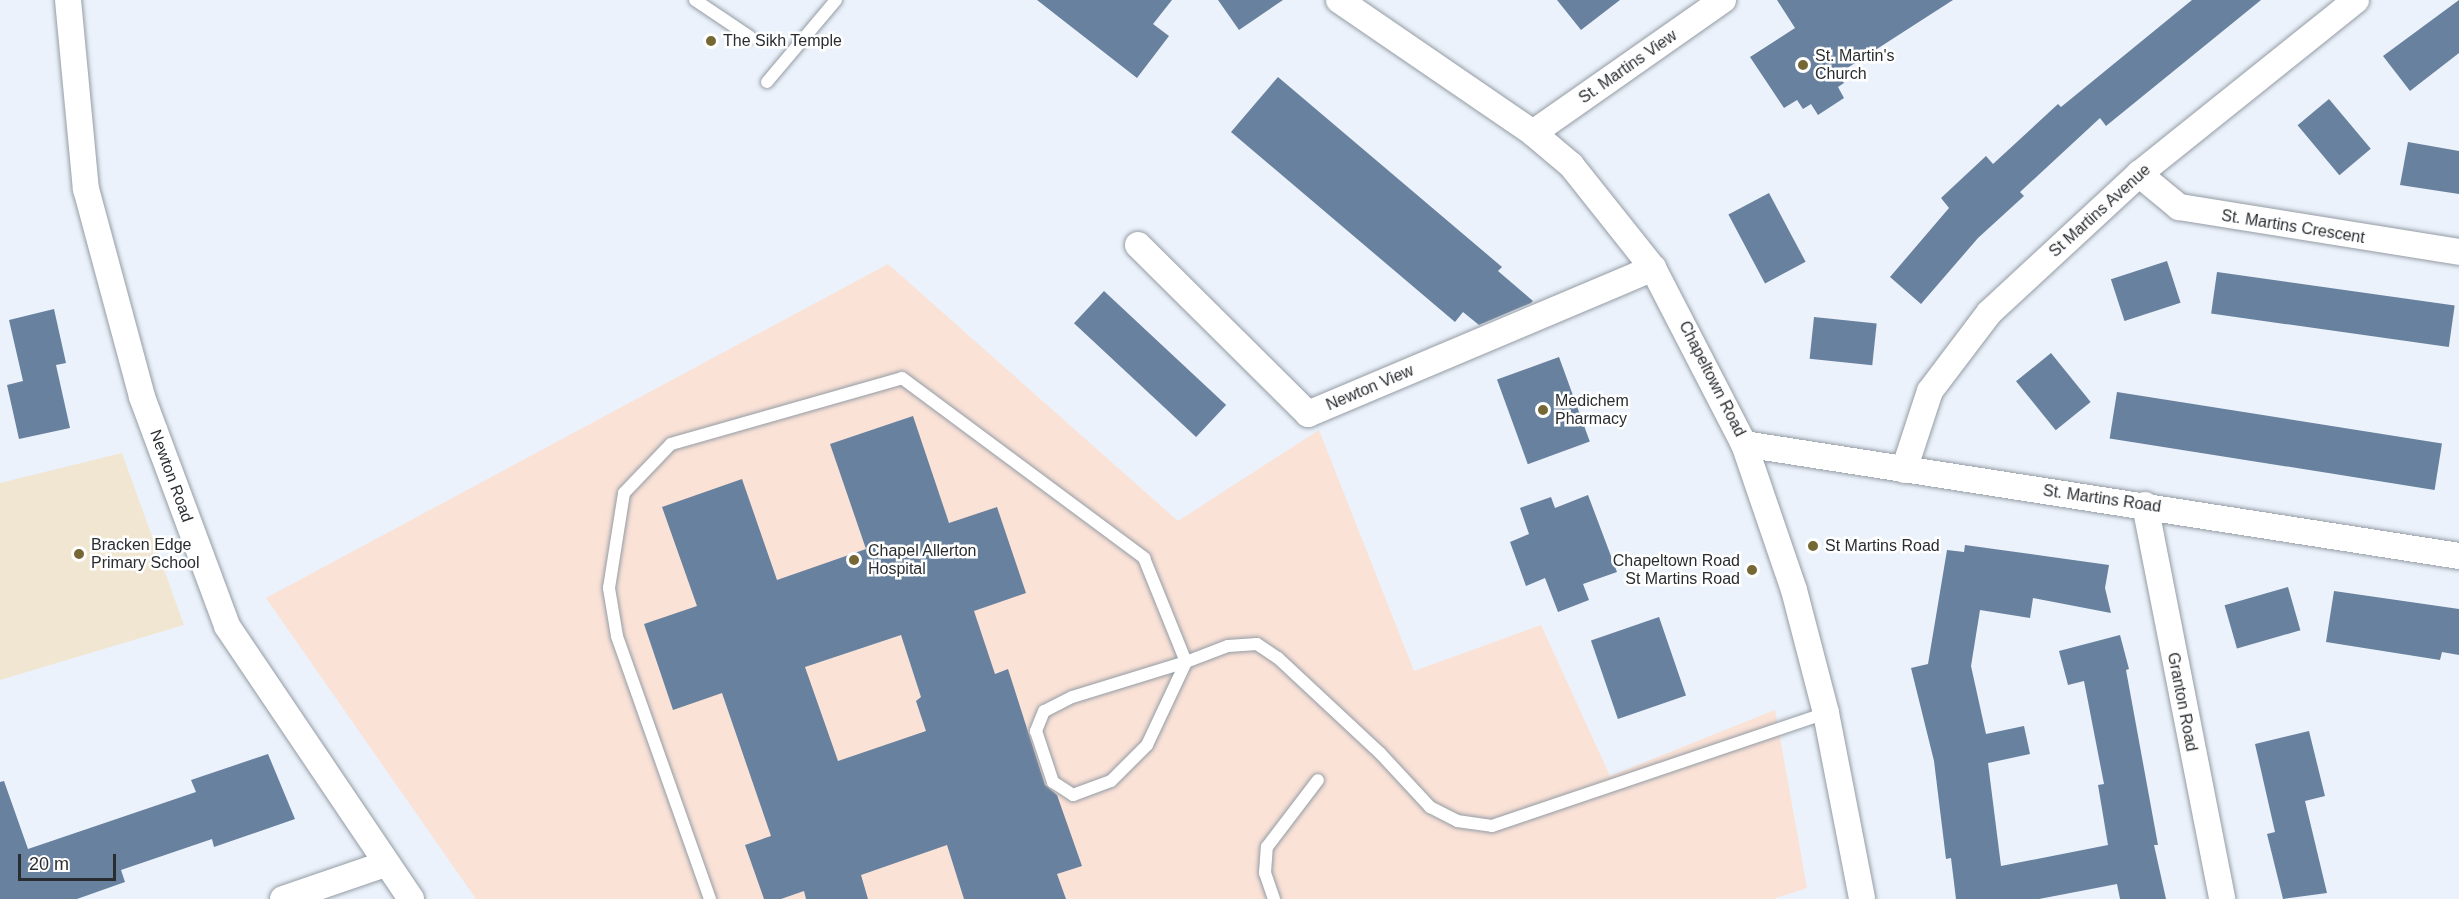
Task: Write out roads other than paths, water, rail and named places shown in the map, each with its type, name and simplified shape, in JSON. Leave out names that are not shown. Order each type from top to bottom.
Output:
[{"type":"street","name":"Newton Road","points":[[68,0],[86,189],[142,398],[227,626],[385,864],[411,899]]},
{"type":"street","name":"Chapeltown Road","points":[[1339,0],[1533,133],[1571,165],[1653,268],[1744,444],[1794,590],[1826,713],[1862,899]]},
{"type":"street","name":"St. Martins View","points":[[1533,133],[1723,0]]},
{"type":"street","name":"St Martins Avenue","points":[[1904,470],[1930,391],[1989,313],[2139,174],[2356,0]]},
{"type":"street","name":"St. Martins Crescent","points":[[2139,174],[2179,207],[2459,252]]},
{"type":"street","name":"Newton View","points":[[1138,245],[1308,414],[1653,268]]},
{"type":"street","name":"St. Martins Road","points":[[1744,444],[2459,556]]},
{"type":"street","name":"Granton Road","points":[[2145,505],[2222,899]]},
{"type":"street","points":[[283,899],[385,864]]},
{"type":"lane","points":[[695,0],[750,37]]},
{"type":"lane","points":[[767,82],[836,0]]},
{"type":"lane","points":[[710,899],[617,636],[609,588],[624,493],[671,444],[902,378],[1144,558],[1186,662],[1147,745],[1111,781],[1073,795],[1053,782],[1036,730],[1044,711],[1072,697],[1186,662],[1228,646],[1257,644],[1278,658],[1373,747],[1430,807],[1457,820],[1492,826],[1826,713]]},
{"type":"lane","points":[[1274,899],[1265,873],[1266,847],[1318,780]]},
{"type":"place","name":"The Sikh Temple","points":[[711,41]]},
{"type":"place","name":"St. Martin's Church","points":[[1803,65]]},
{"type":"place","name":"Medichem Pharmacy","points":[[1543,410]]},
{"type":"place","name":"St Martins Road","points":[[1813,546]]},
{"type":"place","name":"Bracken Edge Primary School","points":[[79,554]]},
{"type":"place","name":"Chapel Allerton Hospital","points":[[854,560]]},
{"type":"place","name":"Chapeltown Road St Martins Road","points":[[1752,570]]}]
